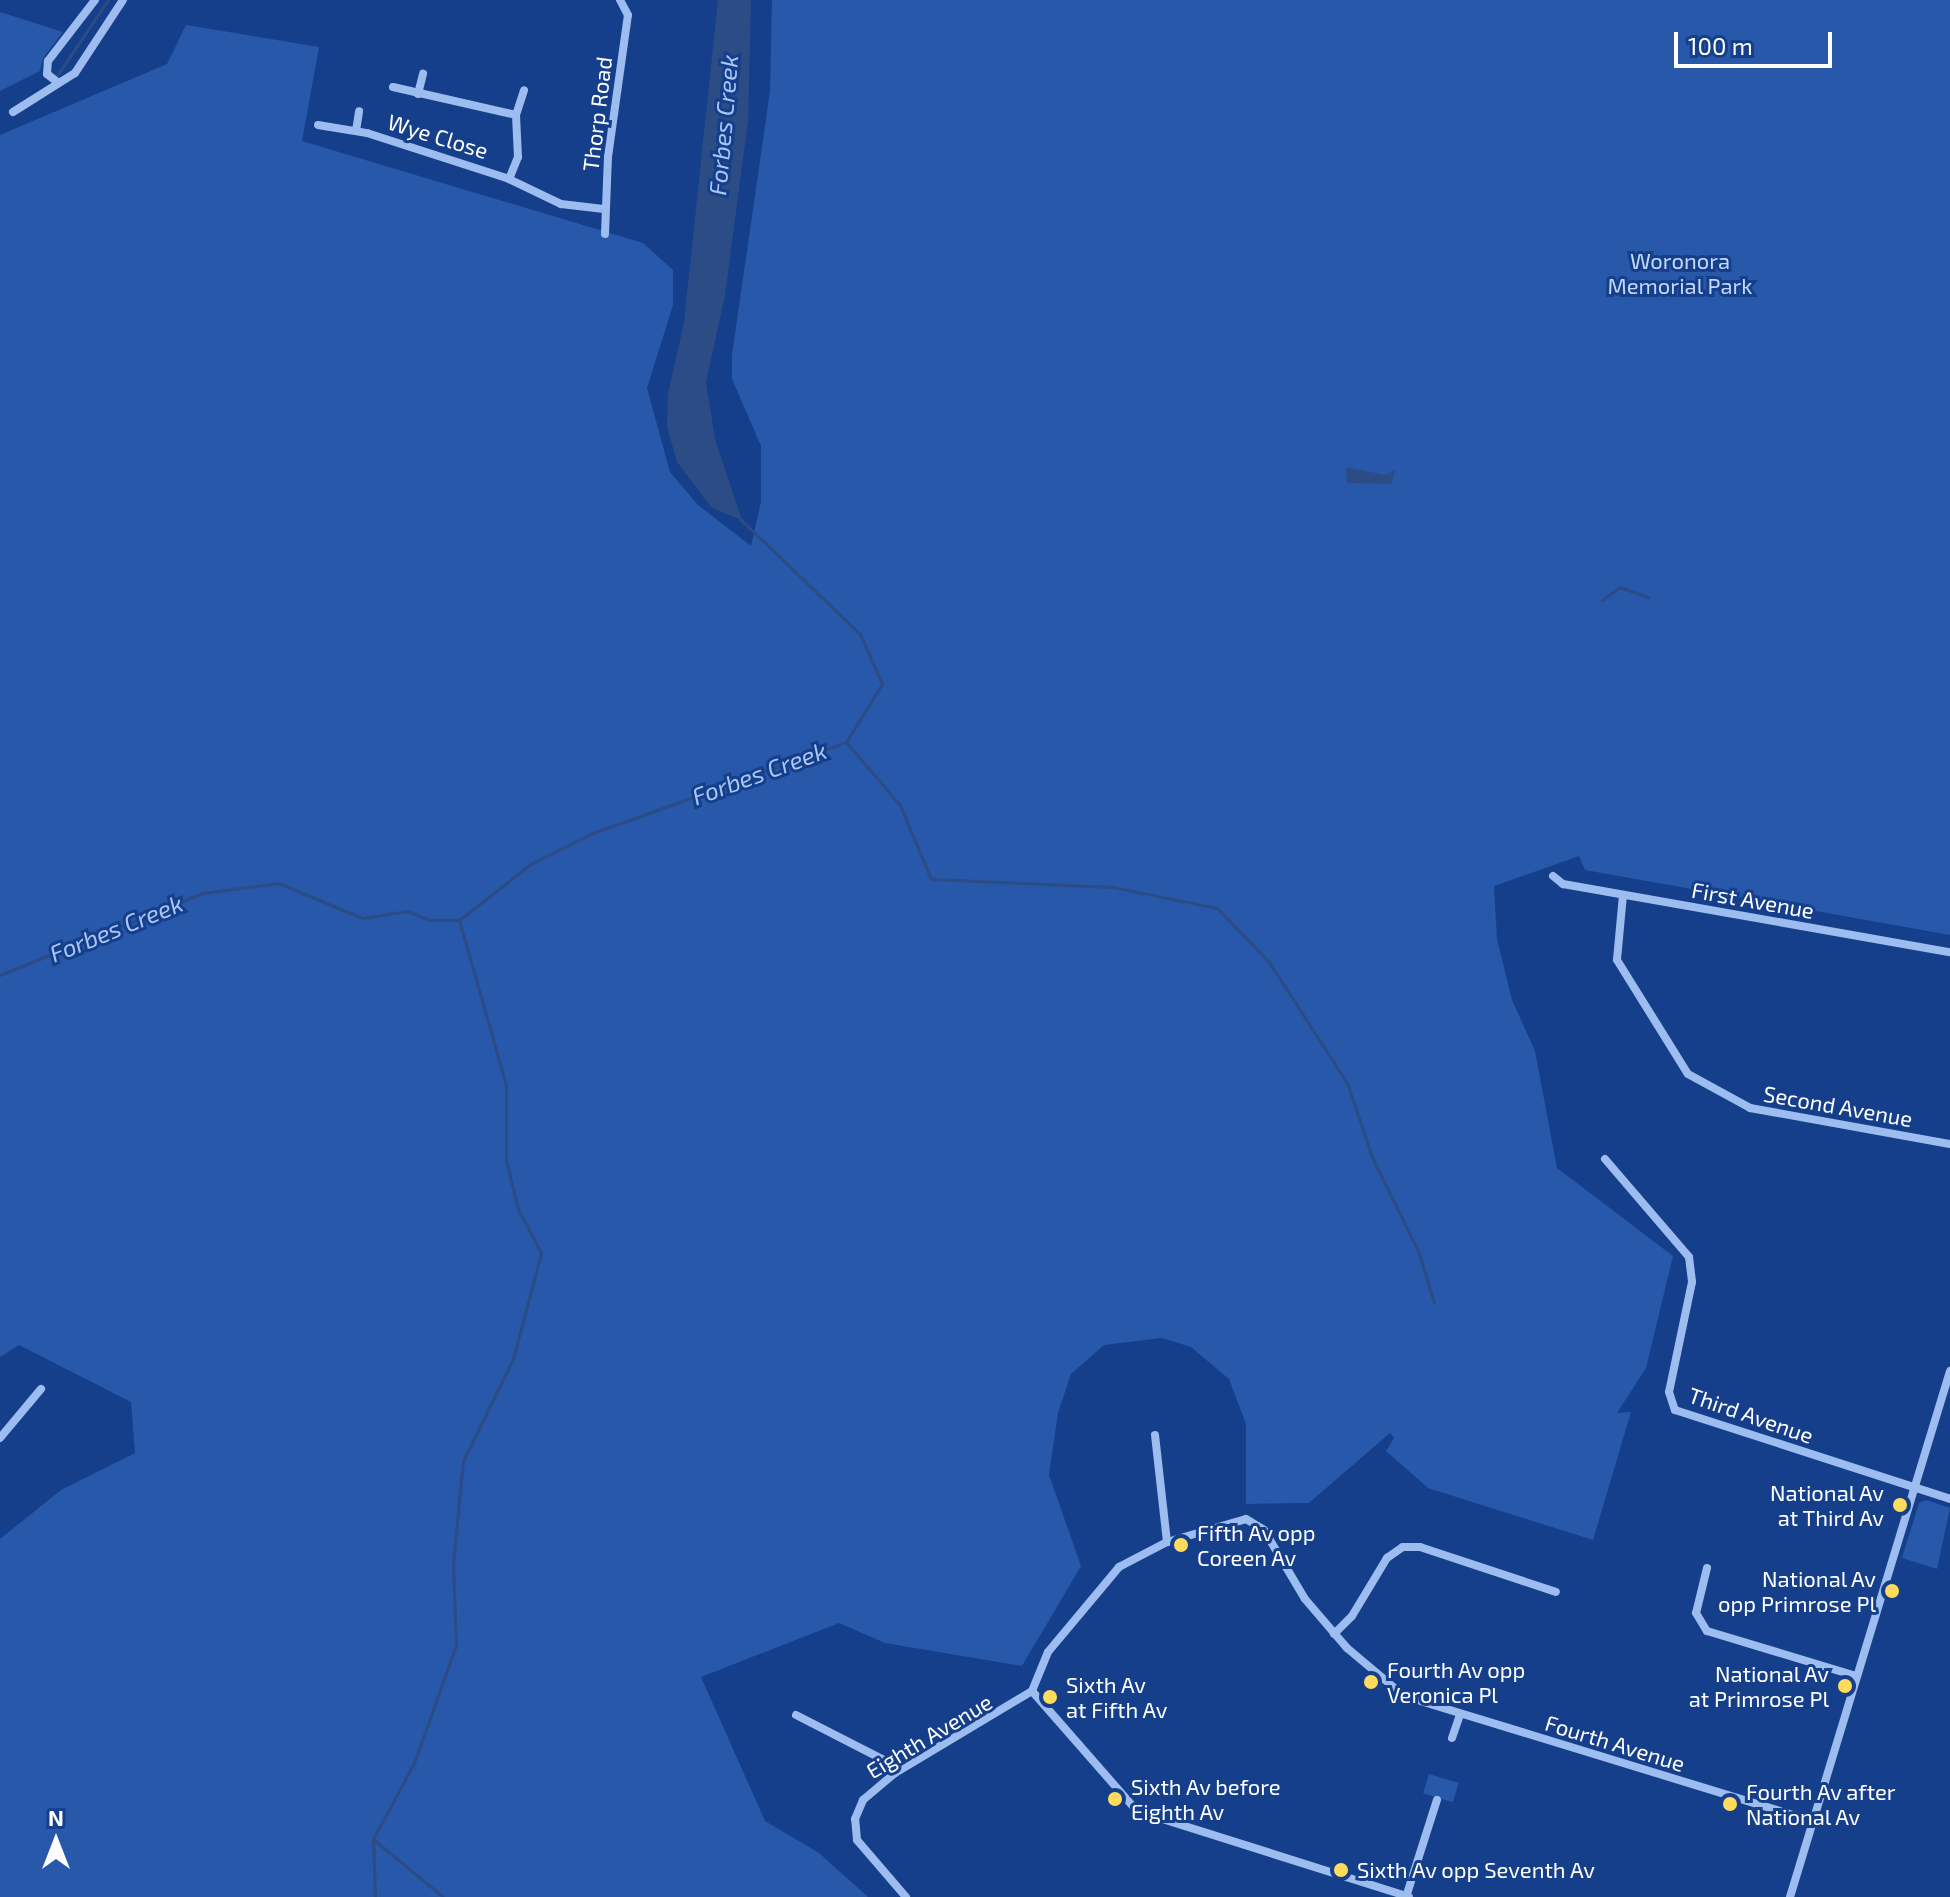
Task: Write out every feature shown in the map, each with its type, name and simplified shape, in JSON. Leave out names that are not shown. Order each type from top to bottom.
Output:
[{"type":"street","points":[[56,81],[47,74],[48,61],[95,0]]},
{"type":"street","points":[[13,112],[56,81],[75,73],[123,0]]},
{"type":"street","name":"Thorp Road","points":[[605,234],[604,209],[628,15],[620,0]]},
{"type":"street","name":"Wye Close","points":[[418,94],[423,74]]},
{"type":"street","name":"Wye Close","points":[[393,87],[516,115]]},
{"type":"street","name":"Wye Close","points":[[509,179],[518,157],[516,115],[524,90]]},
{"type":"street","name":"Wye Close","points":[[356,131],[359,111]]},
{"type":"street","name":"Wye Close","points":[[318,125],[356,131],[509,179],[561,204],[604,209]]},
{"type":"street","name":"First Avenue","points":[[1553,876],[1563,884],[1950,952]]},
{"type":"street","points":[[1557,893],[1563,884]]},
{"type":"street","name":"Second Avenue","points":[[1623,895],[1617,960],[1688,1074],[1736,1103],[1765,1112],[1950,1144]]},
{"type":"street","name":"Third Avenue","points":[[1605,1159],[1689,1257],[1692,1282],[1669,1392],[1675,1410],[1950,1499]]},
{"type":"street","points":[[1790,1897],[1950,1371]]},
{"type":"street","points":[[0,1438],[41,1389]]},
{"type":"street","points":[[1155,1435],[1167,1542],[1111,1574],[1048,1652],[1032,1691],[1137,1811],[1407,1897],[1437,1800]]},
{"type":"street","name":"Fourth Avenue","points":[[1167,1542],[1219,1523],[1252,1520],[1264,1530],[1305,1599],[1334,1634],[1384,1683],[1460,1715],[1812,1821]]},
{"type":"street","points":[[1334,1634],[1352,1616],[1387,1558],[1403,1547],[1420,1547],[1556,1592]]},
{"type":"street","points":[[1707,1568],[1696,1613],[1707,1631],[1856,1676]]},
{"type":"street","name":"Eighth Avenue","points":[[906,1897],[862,1848],[856,1829],[863,1800],[895,1773],[1032,1691]]},
{"type":"street","points":[[796,1715],[884,1760],[895,1773]]},
{"type":"street","points":[[1452,1738],[1460,1715]]},
{"type":"green space","name":"Woronora Memorial Park","points":[[772,0],[1950,0],[1950,935],[1585,870],[1579,856],[1494,886],[1497,939],[1512,1000],[1535,1051],[1557,1168],[1673,1256],[1646,1368],[1617,1413],[1631,1412],[1593,1540],[1428,1488],[1386,1451],[1394,1438],[1390,1433],[1309,1503],[1246,1504],[1246,1424],[1229,1379],[1191,1347],[1162,1338],[1104,1345],[1071,1374],[1058,1413],[1049,1475],[1081,1566],[1022,1666],[885,1643],[839,1623],[701,1677],[765,1821],[819,1853],[868,1897],[0,1897],[0,1539],[61,1490],[135,1453],[131,1402],[19,1345],[0,1357],[0,135],[167,64],[186,25],[319,47],[302,141],[643,243],[673,270],[673,305],[647,388],[670,472],[698,505],[751,546],[761,502],[761,446],[732,379],[732,355],[770,91]]},
{"type":"green space","points":[[0,12],[63,32],[43,58],[40,71],[0,91]]},
{"type":"green space","points":[[1926,1500],[1950,1508],[1937,1569],[1902,1558],[1919,1503]]},
{"type":"green space","points":[[1429,1774],[1459,1783],[1453,1802],[1423,1793]]},
{"type":"water","name":"Forbes Creek","points":[[718,0],[751,0],[748,121],[725,295],[706,382],[715,439],[742,520],[712,508],[677,462],[667,427],[668,393],[684,323]]},
{"type":"water","points":[[1346,467],[1385,475],[1395,470],[1392,484],[1347,483]]},
{"type":"waterway","points":[[58,74],[108,0]]},
{"type":"waterway","name":"Forbes Creek","points":[[0,975],[203,893],[278,883],[362,918],[407,911],[429,920],[459,920],[532,863],[593,833],[846,742],[882,684],[860,634],[740,519]]},
{"type":"waterway","points":[[1602,600],[1620,587],[1648,597]]},
{"type":"waterway","points":[[846,742],[900,805],[931,879],[1113,887],[1217,908],[1269,962],[1347,1083],[1372,1157],[1419,1253],[1434,1303]]},
{"type":"waterway","points":[[375,1897],[373,1839],[414,1763],[456,1645],[453,1564],[463,1461],[513,1359],[541,1253],[518,1209],[506,1160],[506,1085],[459,920]]},
{"type":"waterway","points":[[373,1839],[443,1897]]},
{"type":"place","name":"National Av at Third Av","points":[[1900,1505]]},
{"type":"place","name":"Fifth Av opp Coreen Av","points":[[1181,1545]]},
{"type":"place","name":"National Av opp Primrose Pl","points":[[1892,1591]]},
{"type":"place","name":"Fourth Av opp Veronica Pl","points":[[1371,1682]]},
{"type":"place","name":"National Av at Primrose Pl","points":[[1845,1686]]},
{"type":"place","name":"Sixth Av at Fifth Av","points":[[1050,1697]]},
{"type":"place","name":"Sixth Av before Eighth Av","points":[[1115,1799]]},
{"type":"place","name":"Fourth Av after National Av","points":[[1730,1804]]},
{"type":"place","name":"Sixth Av opp Seventh Av","points":[[1341,1870]]}]
